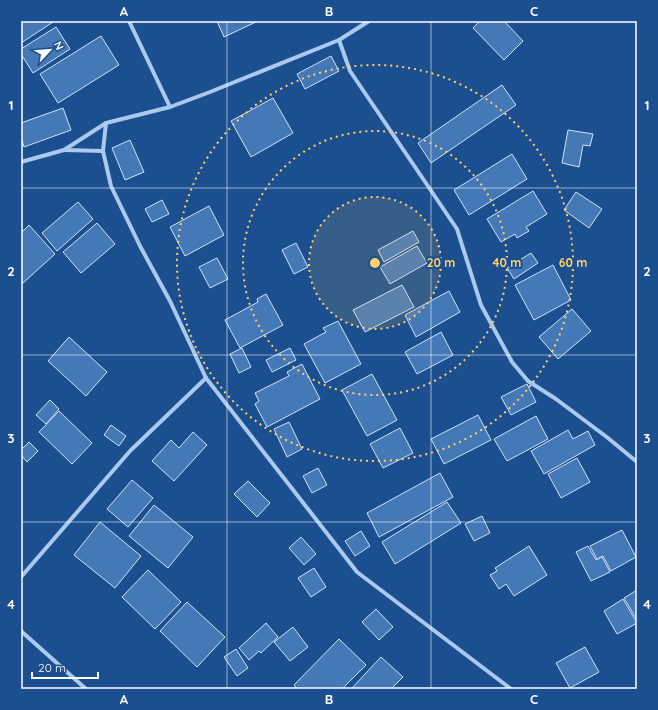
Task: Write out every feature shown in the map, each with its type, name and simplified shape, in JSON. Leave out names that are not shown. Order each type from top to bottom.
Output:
[{"type":"street","points":[[129,21],[170,107]]},
{"type":"street","points":[[64,150],[106,123],[170,107],[210,92],[339,40],[369,21]]},
{"type":"street","points":[[339,40],[350,71],[457,229],[480,305],[512,362],[528,381],[556,399],[637,462]]},
{"type":"street","points":[[106,123],[103,151],[111,186],[140,246],[170,301],[206,378],[357,572],[511,689]]},
{"type":"street","points":[[21,162],[64,150],[103,151]]},
{"type":"street","points":[[21,577],[130,451],[206,378]]},
{"type":"street","points":[[21,631],[86,689]]},
{"type":"building","points":[[21,21],[52,21],[53,22],[21,43]]},
{"type":"building","points":[[217,21],[258,21],[224,37]]},
{"type":"building","points":[[480,21],[504,21],[523,41],[504,60],[473,28]]},
{"type":"building","points":[[56,27],[70,49],[33,73],[21,54],[21,49]]},
{"type":"building","points":[[101,36],[119,65],[58,103],[40,74]]},
{"type":"building","points":[[331,56],[339,71],[305,89],[297,74]]},
{"type":"building","points":[[502,85],[516,105],[431,163],[418,143]]},
{"type":"building","points":[[273,98],[293,133],[251,157],[231,121]]},
{"type":"building","points":[[63,108],[71,130],[24,147],[21,137],[21,123]]},
{"type":"building","points":[[568,130],[593,134],[590,146],[583,145],[579,167],[562,163]]},
{"type":"building","points":[[130,140],[144,172],[125,180],[112,148]]},
{"type":"building","points":[[512,154],[527,179],[469,215],[454,190]]},
{"type":"building","points":[[533,191],[547,214],[526,227],[529,231],[517,238],[515,234],[501,242],[487,219]]},
{"type":"building","points":[[576,192],[602,209],[589,228],[564,210]]},
{"type":"building","points":[[162,200],[169,214],[152,222],[145,209]]},
{"type":"building","points":[[78,202],[93,219],[57,251],[42,233]]},
{"type":"building","points":[[209,206],[224,235],[185,256],[170,227]]},
{"type":"building","points":[[97,223],[115,244],[81,273],[63,252]]},
{"type":"building","points":[[29,225],[55,254],[23,283],[21,280],[21,233]]},
{"type":"building","points":[[413,231],[419,242],[384,262],[378,250]]},
{"type":"building","points":[[296,243],[308,267],[294,274],[282,250]]},
{"type":"building","points":[[417,246],[427,263],[390,284],[380,267]]},
{"type":"building","points":[[531,253],[538,263],[514,279],[507,268]]},
{"type":"building","points":[[217,258],[228,279],[210,288],[199,267]]},
{"type":"building","points":[[553,265],[571,300],[534,320],[515,285]]},
{"type":"building","points":[[402,285],[414,307],[365,332],[353,310]]},
{"type":"building","points":[[449,291],[460,312],[416,337],[405,315]]},
{"type":"building","points":[[266,294],[283,325],[240,348],[225,320],[258,302],[257,299]]},
{"type":"building","points":[[572,309],[591,331],[558,359],[539,337]]},
{"type":"building","points":[[338,321],[361,364],[325,383],[304,344],[326,332],[323,328]]},
{"type":"building","points":[[441,332],[453,355],[417,374],[405,352]]},
{"type":"building","points":[[69,337],[107,372],[86,396],[48,361]]},
{"type":"building","points":[[242,348],[251,367],[239,373],[230,354]]},
{"type":"building","points":[[290,348],[296,360],[272,372],[266,360]]},
{"type":"building","points":[[302,364],[320,399],[267,427],[255,404],[259,401],[255,393],[289,376],[287,372]]},
{"type":"building","points":[[372,374],[397,420],[367,436],[342,390]]},
{"type":"building","points":[[527,384],[536,402],[511,415],[501,397]]},
{"type":"building","points":[[50,400],[59,409],[46,424],[36,415]]},
{"type":"building","points":[[59,411],[92,443],[72,464],[39,432]]},
{"type":"building","points":[[478,415],[491,440],[444,464],[431,439]]},
{"type":"building","points":[[536,416],[548,439],[507,461],[494,439]]},
{"type":"building","points":[[289,422],[302,449],[287,457],[274,429]]},
{"type":"building","points":[[111,425],[126,436],[119,446],[104,435]]},
{"type":"building","points":[[400,428],[413,453],[383,468],[370,444]]},
{"type":"building","points":[[568,430],[573,439],[588,431],[595,445],[544,474],[531,451]]},
{"type":"building","points":[[193,432],[207,445],[174,481],[152,461],[171,440],[179,448]]},
{"type":"building","points":[[29,442],[38,451],[27,462],[21,455],[21,450]]},
{"type":"building","points":[[577,458],[590,482],[561,498],[548,474]]},
{"type":"building","points":[[318,468],[327,485],[312,493],[303,476]]},
{"type":"building","points":[[440,473],[453,497],[379,537],[367,513]]},
{"type":"building","points":[[132,480],[153,498],[128,527],[107,509]]},
{"type":"building","points":[[248,481],[270,503],[257,517],[234,494]]},
{"type":"building","points":[[447,502],[461,523],[395,564],[382,542]]},
{"type":"building","points":[[154,505],[193,537],[168,568],[129,536]]},
{"type":"building","points":[[482,516],[490,533],[474,541],[465,524]]},
{"type":"building","points":[[100,522],[141,556],[115,588],[74,555]]},
{"type":"building","points":[[622,530],[636,557],[611,571],[603,556],[597,559],[590,546]]},
{"type":"building","points":[[361,531],[370,546],[355,556],[345,541]]},
{"type":"building","points":[[301,537],[316,554],[304,565],[289,548]]},
{"type":"building","points":[[529,546],[547,575],[514,596],[506,584],[499,589],[490,575],[497,571],[495,568]]},
{"type":"building","points":[[588,546],[596,560],[602,557],[610,572],[591,581],[576,552]]},
{"type":"building","points":[[314,568],[326,587],[311,597],[298,578]]},
{"type":"building","points":[[148,570],[181,602],[155,629],[122,597]]},
{"type":"building","points":[[637,590],[637,620],[624,598]]},
{"type":"building","points":[[623,599],[637,623],[617,634],[604,611]]},
{"type":"building","points":[[187,602],[225,637],[197,667],[160,631]]},
{"type":"building","points":[[376,609],[393,627],[379,640],[362,622]]},
{"type":"building","points":[[266,623],[278,637],[261,653],[259,651],[249,660],[239,648]]},
{"type":"building","points":[[293,627],[308,647],[290,661],[274,642]]},
{"type":"building","points":[[339,639],[366,665],[342,689],[297,689],[294,685]]},
{"type":"building","points":[[585,647],[599,672],[570,688],[556,663]]},
{"type":"building","points":[[236,649],[248,668],[237,676],[224,657]]},
{"type":"building","points":[[381,657],[403,677],[391,689],[351,689]]}]
